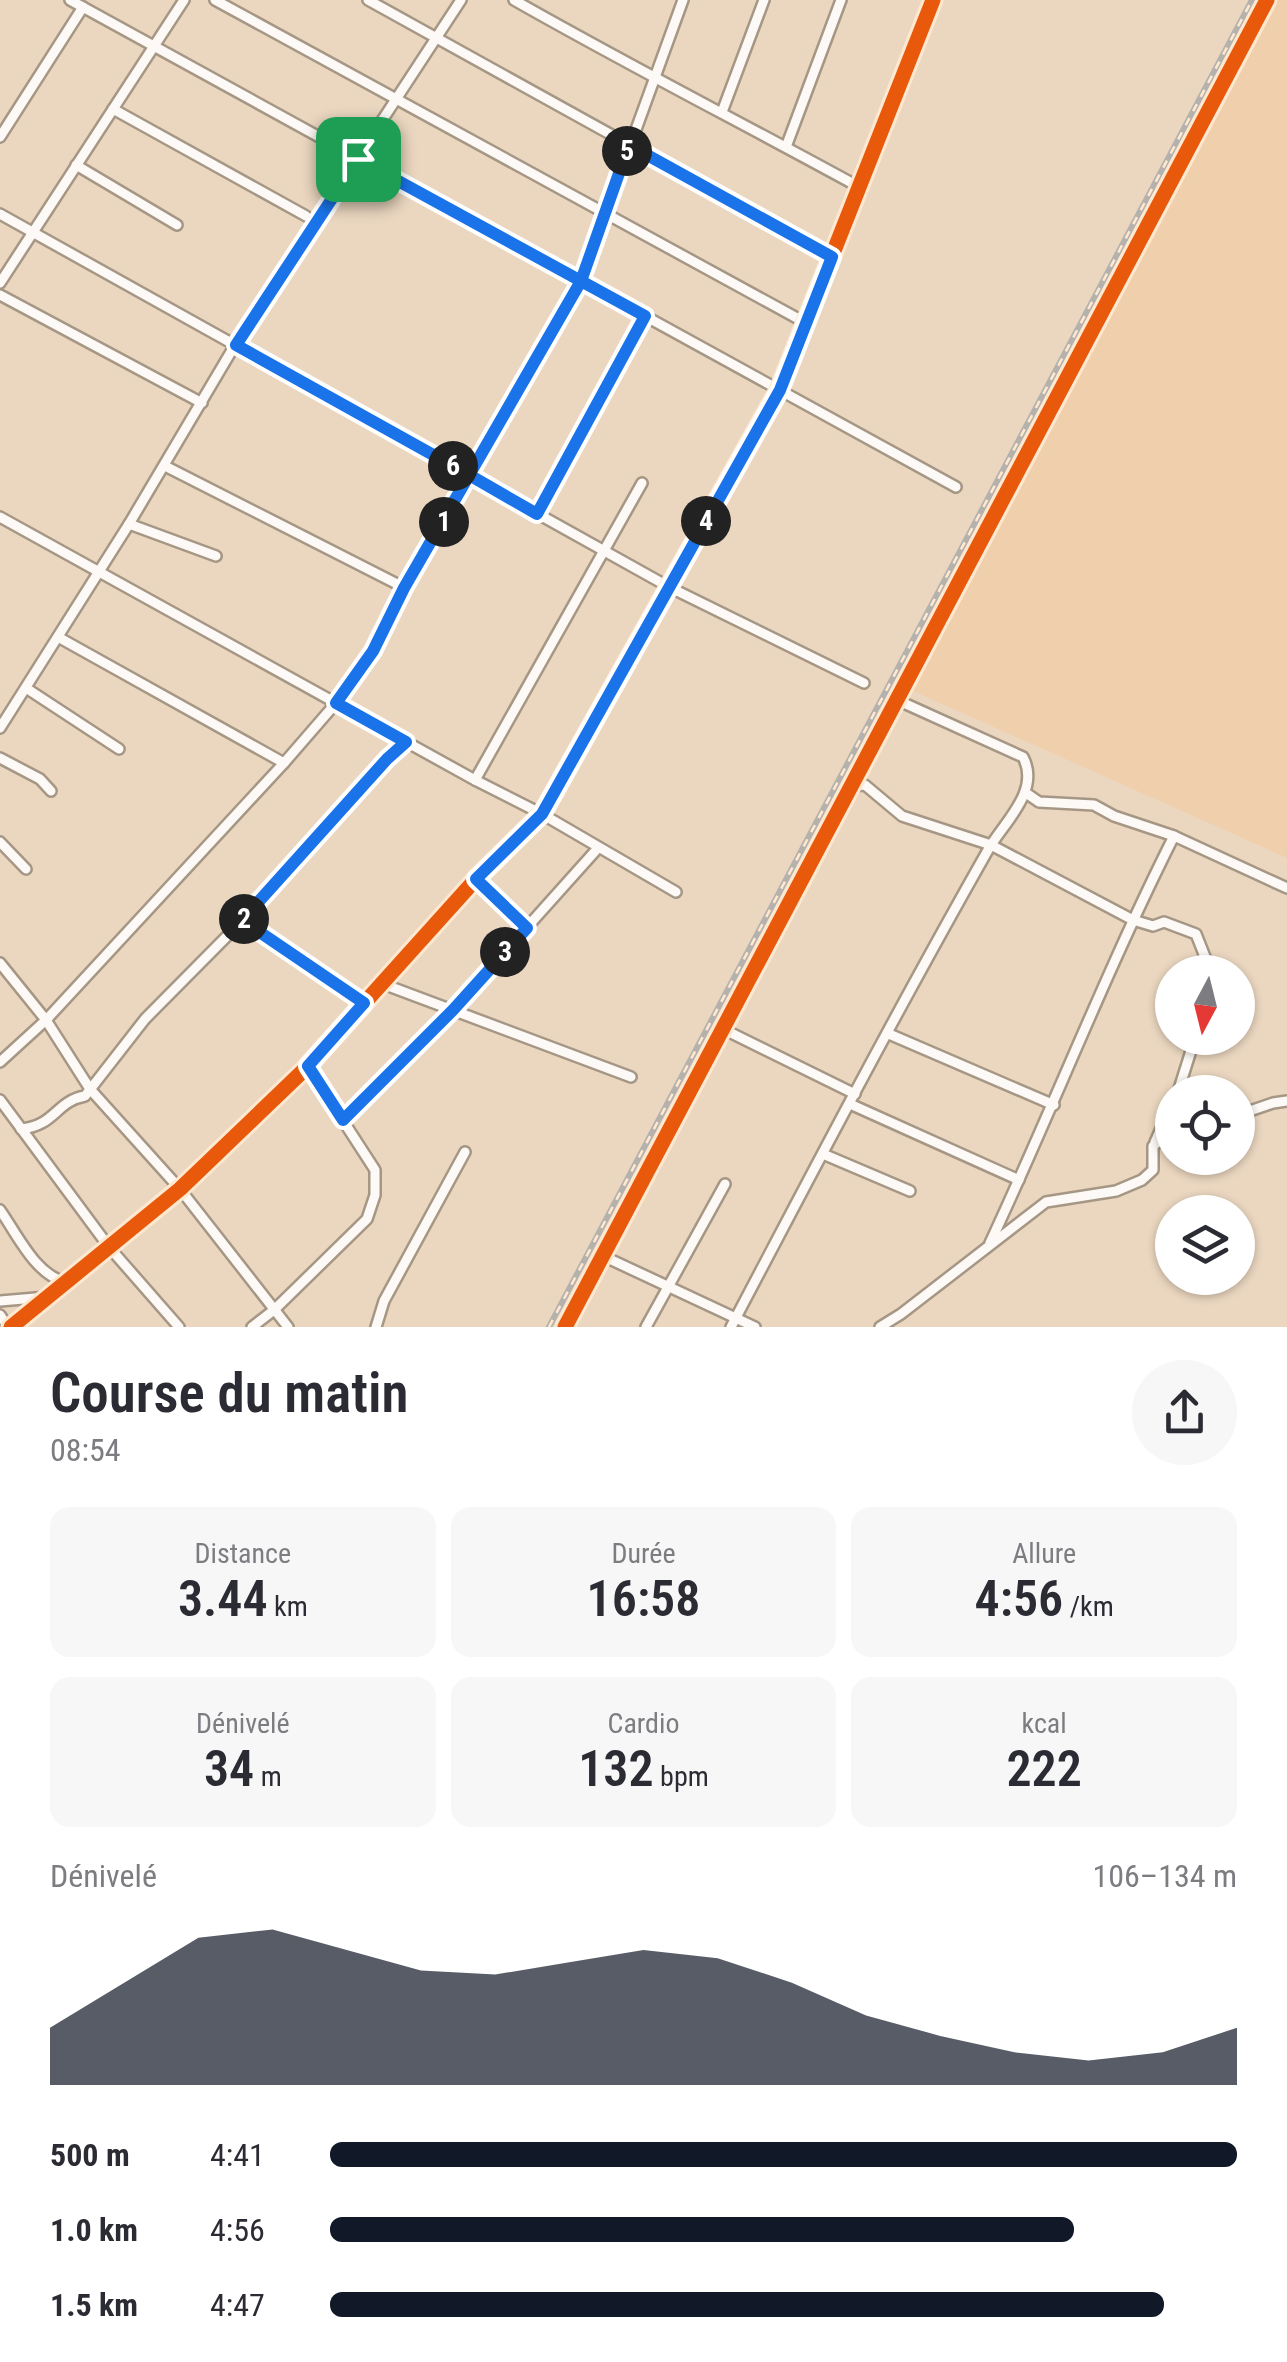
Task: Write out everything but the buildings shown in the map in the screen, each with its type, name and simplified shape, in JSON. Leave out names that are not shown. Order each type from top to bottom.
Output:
[{"type":"street","points":[[70,0],[956,487]]},
{"type":"street","points":[[0,283],[184,0]]},
{"type":"street","points":[[215,0],[806,323]]},
{"type":"street","points":[[368,0],[382,3],[436,38],[832,257]]},
{"type":"street","points":[[0,728],[165,466],[236,345],[461,0]]},
{"type":"street","points":[[514,0],[655,80],[860,187]]},
{"type":"street","points":[[722,112],[764,0]]},
{"type":"street","points":[[786,147],[841,0]]},
{"type":"street","points":[[0,1315],[9,1327],[180,1188],[308,1066],[476,879],[542,814],[780,390],[933,0]]},
{"type":"street","points":[[566,1327],[1267,0]]},
{"type":"street","points":[[0,1062],[46,1020],[284,763],[336,703],[373,651],[404,588],[581,281],[681,1]]},
{"type":"street","points":[[0,137],[84,8]]},
{"type":"street","points":[[113,109],[306,216]]},
{"type":"street","points":[[76,164],[177,225]]},
{"type":"street","points":[[0,214],[669,587],[864,683]]},
{"type":"street","points":[[0,295],[202,403]]},
{"type":"street","points":[[537,514],[645,316]]},
{"type":"street","points":[[165,466],[404,588]]},
{"type":"street","points":[[474,780],[642,482]]},
{"type":"street","points":[[0,516],[542,814],[676,892]]},
{"type":"street","points":[[129,524],[216,556]]},
{"type":"street","points":[[58,637],[284,763]]},
{"type":"street","points":[[26,688],[119,749]]},
{"type":"street","points":[[734,1322],[991,845],[1026,793],[1029,768],[1022,757],[897,700]]},
{"type":"street","points":[[21,1129],[46,1124],[75,1098],[85,1096],[145,1018],[242,920],[406,742]]},
{"type":"street","points":[[0,758],[40,779],[51,791]]},
{"type":"street","points":[[851,786],[866,785],[902,816],[991,845],[1133,920],[1153,926],[1164,922],[1196,934],[1204,955]]},
{"type":"street","points":[[1026,793],[1039,802],[1094,805],[1114,816],[1174,836],[1287,888]]},
{"type":"street","points":[[990,1242],[1174,836]]},
{"type":"street","points":[[0,842],[26,869]]},
{"type":"street","points":[[343,1120],[453,1010],[598,848]]},
{"type":"street","points":[[476,879],[527,928]]},
{"type":"street","points":[[242,920],[364,1003]]},
{"type":"street","points":[[0,963],[46,1020],[90,1089],[180,1188],[288,1327]]},
{"type":"street","points":[[383,984],[631,1077]]},
{"type":"street","points":[[723,1029],[852,1099],[1019,1180]]},
{"type":"street","points":[[889,1034],[1054,1105]]},
{"type":"street","points":[[252,1327],[367,1219],[375,1194],[375,1170],[308,1066]]},
{"type":"street","points":[[0,1100],[109,1247],[179,1327]]},
{"type":"street","points":[[1255,1110],[1287,1102]]},
{"type":"street","points":[[880,1327],[1046,1202],[1116,1191],[1142,1180],[1152,1170],[1155,1142]]},
{"type":"street","points":[[376,1327],[384,1301],[465,1152]]},
{"type":"street","points":[[823,1154],[910,1191]]},
{"type":"street","points":[[646,1327],[725,1184]]},
{"type":"street","points":[[0,1210],[43,1270],[55,1280],[66,1282]]},
{"type":"street","points":[[603,1256],[734,1322],[755,1327]]},
{"type":"street","points":[[0,1301],[48,1297]]},
{"type":"shaded area","points":[[1273,0],[1287,0],[1287,858],[913,691]]},
{"type":"railway","points":[[549,1327],[1252,0]]},
{"type":"cycle path","points":[[11,1327],[180,1189],[304,1070],[476,879],[542,814],[779,390],[933,0]]},
{"type":"cycle path","points":[[565,1327],[1267,0]]},
{"type":"route","points":[[358,159],[236,345],[471,476],[482,482],[537,514],[645,316],[581,281],[629,145],[832,257],[780,390],[542,814],[476,879],[527,928],[453,1010],[343,1120],[308,1066],[364,1003],[242,920],[406,742],[336,703],[373,651],[404,588],[471,476],[581,281],[358,159]]}]
